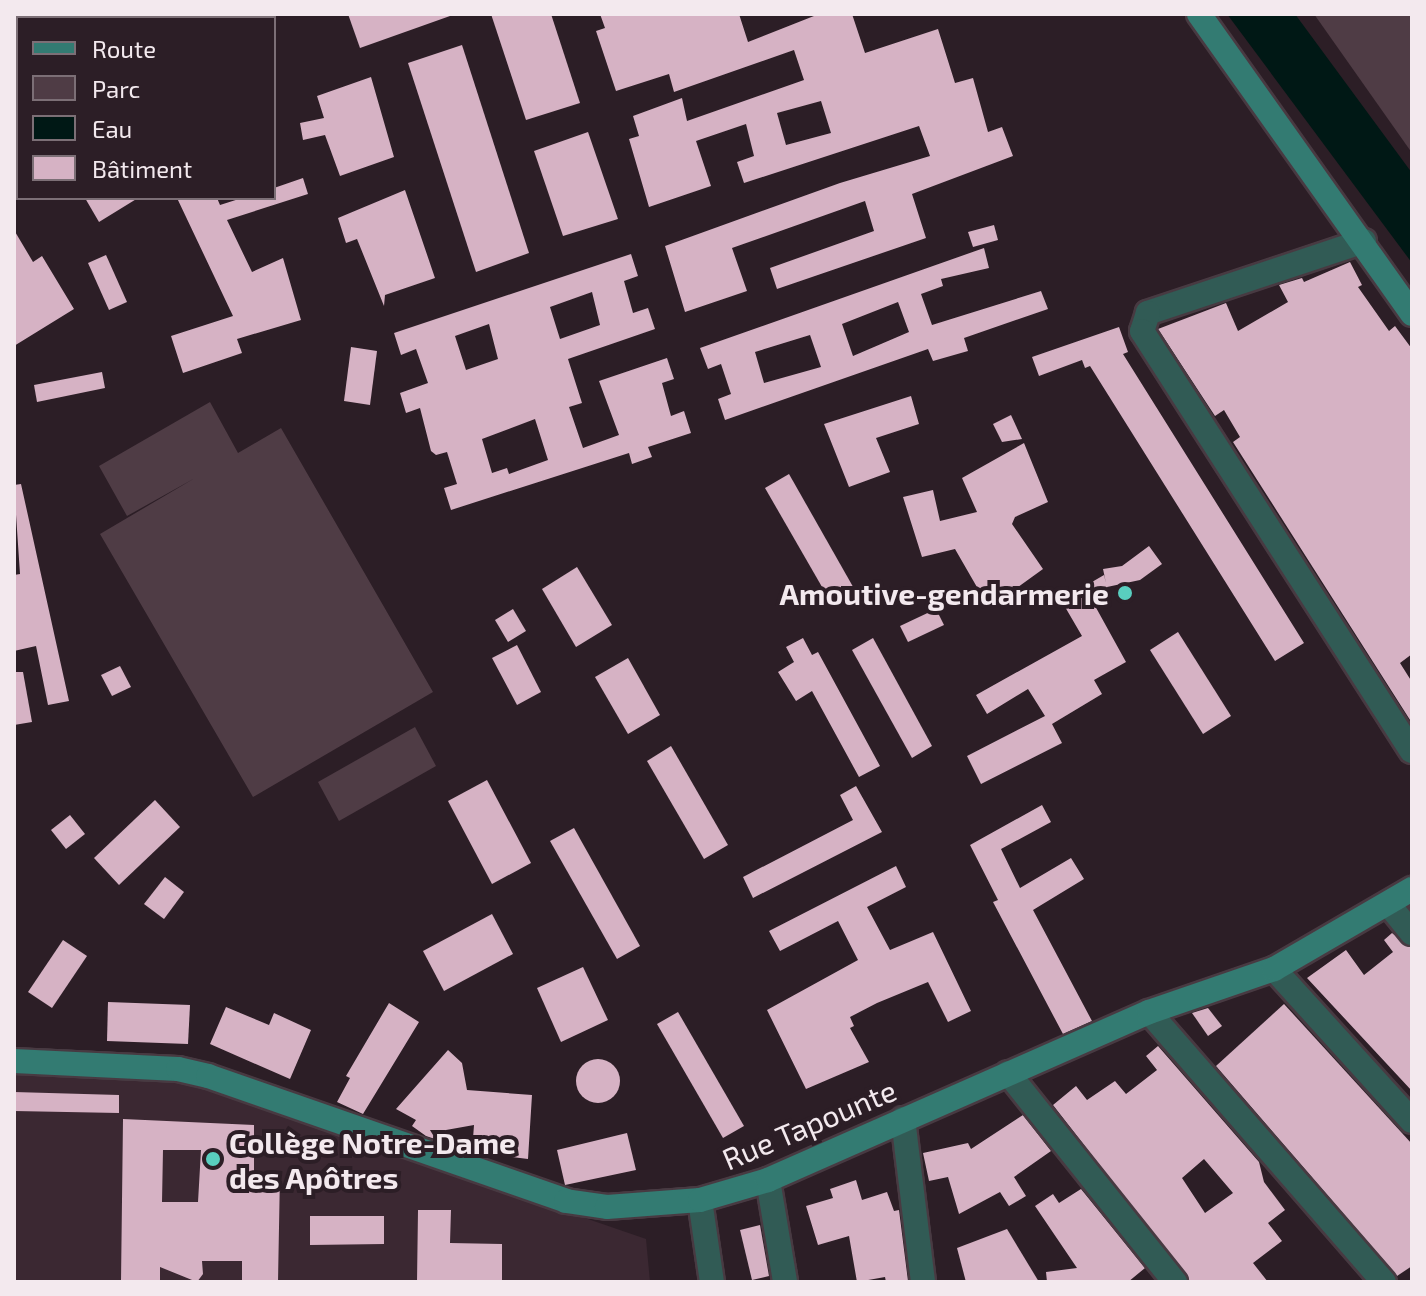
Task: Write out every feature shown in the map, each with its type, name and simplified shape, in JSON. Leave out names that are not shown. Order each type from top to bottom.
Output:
[{"type":"street","points":[[1199,14],[1364,241],[1412,314]]},
{"type":"street","points":[[1364,241],[1148,313],[1142,331],[1412,751]]},
{"type":"street","name":"Rue Tapounte","points":[[14,1061],[178,1069],[208,1076],[566,1201],[607,1207],[700,1200],[768,1180],[1149,1012],[1274,969],[1412,889]]},
{"type":"street","points":[[1389,905],[1412,933]]},
{"type":"street","points":[[1274,969],[1412,1121]]},
{"type":"street","points":[[1149,1012],[1384,1282]]},
{"type":"street","points":[[1008,1073],[1175,1282]]},
{"type":"street","points":[[903,1119],[923,1282]]},
{"type":"street","points":[[768,1180],[785,1282]]},
{"type":"street","points":[[700,1200],[712,1282]]},
{"type":"shaded area","name":"Collège Notre-Dame des Apôtres","points":[[14,1075],[178,1078],[646,1239],[650,1282],[14,1282]]},
{"type":"green space","points":[[1314,14],[1412,14],[1412,153]]},
{"type":"green space","points":[[210,402],[238,453],[281,428],[433,692],[253,797],[100,534],[195,478],[127,516],[99,466]]},
{"type":"green space","points":[[415,727],[436,766],[339,821],[318,782]]},
{"type":"water","points":[[1227,14],[1295,14],[1412,173],[1412,263]]},
{"type":"building","points":[[348,14],[449,14],[450,16],[360,48]]},
{"type":"building","points":[[491,14],[551,14],[580,103],[526,120]]},
{"type":"building","points":[[600,14],[739,14],[748,42],[819,14],[852,14],[865,53],[938,29],[955,83],[973,78],[988,132],[1002,127],[1013,156],[912,194],[926,238],[777,289],[770,268],[874,231],[865,201],[732,248],[747,291],[685,312],[665,246],[840,183],[930,156],[919,126],[744,183],[737,162],[754,156],[746,124],[696,141],[711,186],[649,207],[629,139],[639,136],[633,116],[682,98],[687,121],[804,80],[794,50],[674,92],[669,74],[616,91],[596,31],[605,28]],"holes":[[[821,101],[831,133],[786,145],[777,113]]]},
{"type":"building","points":[[462,45],[529,253],[476,272],[408,63]]},
{"type":"building","points":[[371,77],[394,157],[340,176],[325,135],[303,140],[300,123],[324,118],[317,96]]},
{"type":"building","points":[[588,132],[618,219],[563,236],[534,151]]},
{"type":"building","points":[[303,178],[308,194],[227,220],[252,272],[283,258],[301,320],[237,339],[242,353],[183,373],[171,336],[233,316],[178,200],[218,200],[220,205],[236,200],[276,200],[276,187]]},
{"type":"building","points":[[405,190],[435,278],[385,295],[384,306],[357,239],[346,243],[338,218]]},
{"type":"building","points":[[86,200],[135,200],[99,222]]},
{"type":"building","points":[[994,225],[998,240],[973,247],[968,232]]},
{"type":"building","points":[[14,230],[33,262],[42,256],[74,309],[14,346]]},
{"type":"building","points":[[984,248],[989,268],[941,279],[943,286],[921,294],[932,325],[1041,291],[1048,309],[964,338],[968,351],[933,361],[928,349],[725,420],[718,399],[731,394],[721,364],[708,369],[700,348]],"holes":[[[898,302],[909,332],[853,356],[842,324]],[[810,335],[821,367],[764,383],[755,352]]]},
{"type":"building","points":[[631,254],[638,276],[624,281],[633,313],[648,308],[655,329],[568,359],[582,403],[569,407],[583,448],[619,435],[599,381],[667,358],[674,379],[662,383],[671,416],[684,411],[691,433],[648,447],[652,457],[632,464],[629,453],[451,510],[444,488],[457,484],[447,452],[436,455],[431,451],[420,408],[406,413],[400,393],[428,383],[416,349],[401,355],[394,333]],"holes":[[[592,292],[600,325],[560,339],[550,307]],[[489,324],[498,359],[466,370],[455,336]],[[535,419],[548,460],[509,474],[507,468],[492,473],[482,439]]]},
{"type":"building","points":[[106,255],[127,302],[109,310],[88,263]]},
{"type":"building","points":[[1350,262],[1362,285],[1358,287],[1389,331],[1395,326],[1412,349],[1412,654],[1400,663],[1412,682],[1412,723],[1233,442],[1240,437],[1224,410],[1215,416],[1158,329],[1226,303],[1238,331],[1288,302],[1279,285],[1302,278],[1304,282]]},
{"type":"building","points":[[1119,327],[1128,352],[1123,354],[1304,643],[1275,661],[1090,366],[1085,368],[1082,360],[1039,376],[1032,357]]},
{"type":"building","points":[[351,347],[377,351],[370,405],[344,401]]},
{"type":"building","points":[[102,372],[105,388],[37,402],[34,385]]},
{"type":"building","points":[[911,396],[919,424],[876,438],[890,472],[849,487],[824,424]]},
{"type":"building","points":[[1011,415],[1022,439],[1002,442],[993,424]]},
{"type":"building","points":[[1024,443],[1048,502],[1015,517],[1012,524],[1043,569],[989,608],[955,549],[922,557],[903,497],[933,490],[940,521],[977,512],[962,478]]},
{"type":"building","points":[[789,474],[856,592],[833,606],[765,488]]},
{"type":"building","points":[[21,484],[69,701],[48,705],[36,646],[14,651],[14,575],[20,574],[14,485]]},
{"type":"building","points":[[1149,546],[1162,564],[1140,580],[1107,587],[1110,601],[1094,604],[1126,662],[1094,680],[1102,694],[1052,724],[1062,743],[981,784],[967,756],[1045,716],[1028,689],[987,714],[976,695],[1082,636],[1061,600],[1104,575],[1106,583],[1103,569],[1122,566]]},
{"type":"building","points":[[577,567],[612,625],[576,647],[542,589]]},
{"type":"building","points":[[513,609],[526,631],[508,642],[495,620]]},
{"type":"building","points":[[936,609],[944,625],[908,642],[900,626]]},
{"type":"building","points":[[1178,632],[1231,716],[1203,734],[1150,650]]},
{"type":"building","points":[[803,638],[812,655],[818,652],[880,766],[859,777],[812,691],[796,701],[778,672],[794,662],[786,647]]},
{"type":"building","points":[[873,638],[932,746],[912,758],[852,650]]},
{"type":"building","points":[[517,645],[541,692],[517,705],[492,658]]},
{"type":"building","points":[[628,658],[660,715],[628,734],[595,677]]},
{"type":"building","points":[[120,666],[131,687],[112,696],[101,675]]},
{"type":"building","points":[[14,672],[23,672],[32,722],[14,725]]},
{"type":"building","points":[[671,746],[728,845],[704,859],[647,761]]},
{"type":"building","points":[[487,780],[531,863],[492,884],[448,801]]},
{"type":"building","points":[[856,786],[882,832],[753,898],[743,877],[853,820],[840,795]]},
{"type":"building","points":[[155,800],[180,827],[119,885],[94,858]]},
{"type":"building","points":[[1042,805],[1051,822],[1001,849],[1020,888],[1071,858],[1084,879],[1033,910],[1092,1021],[1063,1034],[993,902],[998,900],[970,845]]},
{"type":"building","points":[[70,815],[85,834],[66,849],[51,830]]},
{"type":"building","points":[[574,828],[640,946],[617,959],[550,841]]},
{"type":"building","points":[[896,866],[906,887],[867,907],[890,950],[933,932],[971,1011],[948,1022],[928,982],[877,1003],[850,1017],[854,1026],[850,1028],[869,1062],[806,1089],[767,1010],[858,960],[838,921],[780,951],[769,931]]},
{"type":"building","points":[[165,877],[184,892],[164,919],[144,904]]},
{"type":"building","points":[[492,914],[513,954],[444,991],[423,951]]},
{"type":"building","points":[[1392,933],[1412,948],[1412,1091],[1307,978],[1346,950],[1364,975],[1393,952],[1384,940]]},
{"type":"building","points":[[63,940],[87,956],[52,1008],[28,992]]},
{"type":"building","points":[[583,967],[608,1020],[561,1042],[537,988]]},
{"type":"building","points":[[108,1002],[190,1005],[188,1044],[107,1041]]},
{"type":"building","points":[[389,1003],[419,1022],[363,1114],[337,1102],[350,1078],[346,1076]]},
{"type":"building","points":[[1284,1004],[1412,1144],[1412,1266],[1397,1276],[1216,1066]]},
{"type":"building","points":[[226,1007],[269,1025],[274,1013],[311,1030],[290,1079],[210,1044]]},
{"type":"building","points":[[1208,1008],[1222,1026],[1208,1036],[1192,1013]]},
{"type":"building","points":[[678,1012],[744,1126],[723,1138],[657,1024]]},
{"type":"building","points":[[1158,1046],[1259,1162],[1264,1182],[1285,1210],[1268,1223],[1282,1241],[1253,1263],[1268,1282],[1190,1282],[1053,1105],[1076,1086],[1087,1100],[1115,1081],[1126,1094],[1157,1070],[1146,1056]],"holes":[[[1204,1159],[1233,1193],[1205,1213],[1182,1178]]]},
{"type":"building","points":[[448,1050],[462,1063],[467,1090],[532,1095],[528,1159],[472,1152],[474,1125],[446,1130],[438,1140],[426,1136],[412,1126],[416,1120],[396,1109]]},
{"type":"building","points":[[598,1059],[613,1066],[620,1081],[613,1096],[598,1103],[583,1096],[576,1081],[583,1066]]},
{"type":"building","points":[[14,1092],[119,1095],[119,1113],[14,1111]]},
{"type":"building","points":[[1023,1115],[1051,1151],[1014,1177],[1026,1196],[1009,1206],[1000,1192],[959,1214],[948,1177],[929,1181],[923,1153],[968,1143],[971,1149]]},
{"type":"building","points":[[123,1119],[254,1125],[254,1173],[280,1174],[278,1282],[242,1282],[242,1261],[202,1261],[203,1274],[197,1282],[160,1267],[160,1282],[121,1282]],"holes":[[[163,1150],[201,1150],[198,1202],[162,1202]]]},
{"type":"building","points":[[627,1133],[636,1170],[565,1185],[557,1150]]},
{"type":"building","points":[[856,1180],[862,1200],[887,1192],[894,1211],[899,1210],[908,1281],[886,1282],[885,1277],[857,1282],[849,1236],[818,1245],[806,1206],[833,1198],[830,1189]]},
{"type":"building","points":[[1081,1189],[1145,1268],[1128,1282],[1047,1282],[1046,1272],[1077,1268],[1035,1206],[1053,1194],[1059,1203]]},
{"type":"building","points":[[418,1210],[451,1210],[450,1243],[502,1244],[502,1282],[417,1282]]},
{"type":"building","points":[[310,1216],[384,1216],[384,1244],[310,1245]]},
{"type":"building","points":[[760,1225],[769,1276],[752,1280],[740,1230]]},
{"type":"building","points":[[1007,1229],[1039,1282],[966,1282],[957,1248]]},
{"type":"place","name":"Amoutive-gendarmerie","points":[[1125,593]]},
{"type":"place","name":"Collège Notre-Dame des Apôtres","points":[[213,1159]]}]
